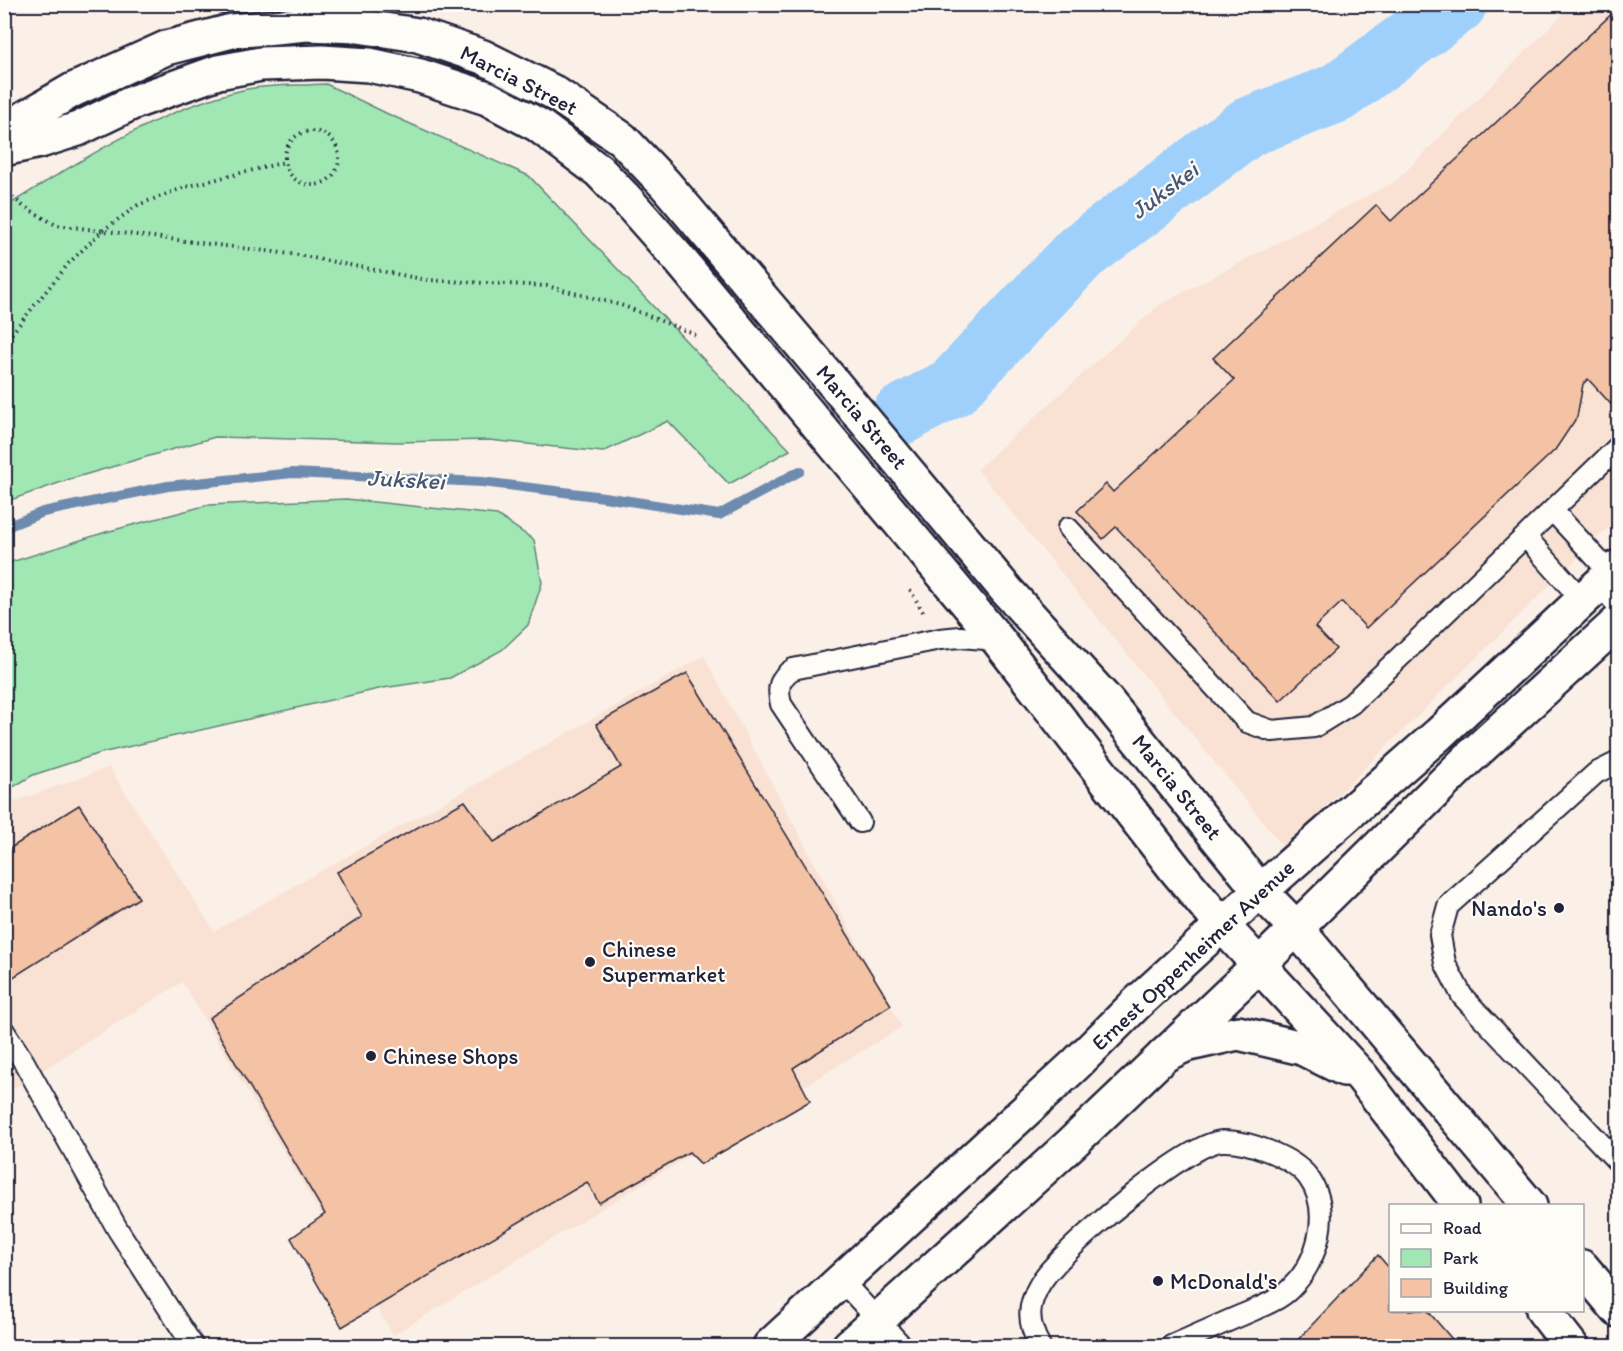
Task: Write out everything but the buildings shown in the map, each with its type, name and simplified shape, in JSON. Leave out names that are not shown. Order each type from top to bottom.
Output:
[{"type":"main road","name":"Marcia Street","points":[[4,130],[73,90],[166,48],[232,31],[307,24],[358,26],[418,34],[483,57],[553,92],[622,139],[665,184],[1007,591],[1106,700],[1261,892],[1296,928],[1528,1204]]},
{"type":"main road","name":"Marcia Street","points":[[4,149],[78,129],[134,102],[218,72],[261,64],[322,62],[369,65],[420,76],[487,98],[538,125],[599,171],[626,198],[998,640],[1169,861],[1222,925],[1362,1077],[1459,1204]]},
{"type":"main road","name":"Ernest Oppenheimer Avenue","points":[[770,1347],[1075,1065],[1136,1004],[1222,925],[1606,586]]},
{"type":"main road","points":[[849,1347],[1072,1143],[1258,966],[1467,760],[1618,622]]},
{"type":"main road","points":[[1164,1055],[1185,1045],[1238,1033],[1302,1048],[1362,1077]]},
{"type":"main road","points":[[1584,1269],[1618,1310]]},
{"type":"main road","points":[[1544,1312],[1571,1347]]},
{"type":"lane","points":[[1068,528],[1247,723],[1272,731],[1314,727],[1351,704],[1618,447]]},
{"type":"lane","points":[[1553,511],[1606,586]]},
{"type":"lane","points":[[1526,537],[1606,586]]},
{"type":"lane","points":[[860,822],[782,704],[778,692],[782,679],[793,669],[842,661],[940,639],[960,637],[998,640]]},
{"type":"lane","points":[[1618,762],[1596,773],[1448,906],[1440,935],[1445,963],[1462,996],[1618,1162]]},
{"type":"lane","points":[[4,1031],[24,1062],[118,1230],[193,1347]]},
{"type":"lane","points":[[1040,1347],[1030,1321],[1031,1302],[1036,1290],[1055,1264],[1095,1227],[1150,1182],[1201,1146],[1221,1141],[1247,1144],[1266,1150],[1292,1164],[1308,1176],[1321,1211],[1320,1229],[1313,1256],[1304,1275],[1288,1292],[1264,1305],[1171,1347]]},
{"type":"lane","points":[[841,1280],[902,1347]]},
{"type":"path","points":[[311,131],[328,136],[339,150],[338,168],[333,175],[318,185],[309,185],[294,178],[285,162],[285,153],[294,138],[302,133],[311,131]]},
{"type":"path","points":[[4,343],[69,262],[102,231],[138,205],[185,187],[285,162]]},
{"type":"path","points":[[4,189],[23,206],[56,225],[298,255],[427,280],[547,286],[624,306],[693,332],[702,340]]},
{"type":"shaded area","points":[[1572,5],[1618,5],[1618,518],[1284,848],[977,469],[1159,305],[1397,180]]},
{"type":"shaded area","points":[[704,656],[902,1027],[393,1335],[182,982],[5,1094],[5,805],[109,767],[214,931]]},
{"type":"green space","points":[[326,84],[529,176],[790,450],[729,484],[668,421],[603,452],[489,440],[398,442],[215,437],[70,479],[5,502],[5,207],[90,155],[150,123],[212,98],[253,88]]},
{"type":"green space","points":[[346,499],[497,515],[534,540],[542,583],[528,625],[502,650],[450,678],[383,688],[101,753],[33,775],[5,792],[5,564],[106,532],[208,505]]},
{"type":"waterway","name":"Jukskei","points":[[901,415],[953,387],[1080,253],[1248,127],[1337,93],[1457,4]]},
{"type":"waterway","name":"Jukskei","points":[[4,528],[43,512],[168,486],[293,473],[482,482],[604,497],[719,515],[800,471]]},
{"type":"place","name":"Nando's","points":[[1559,908]]},
{"type":"place","name":"Chinese Supermarket","points":[[590,962]]},
{"type":"place","name":"Chinese Shops","points":[[371,1056]]},
{"type":"place","name":"McDonald's","points":[[1158,1281]]}]
